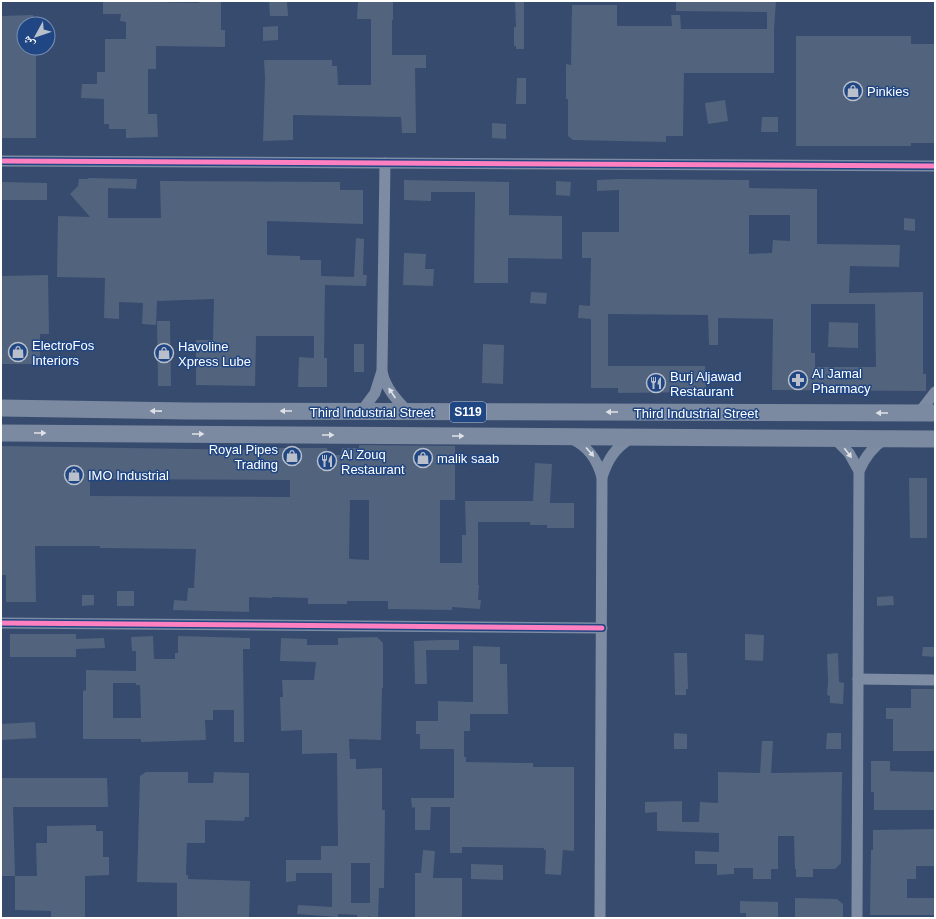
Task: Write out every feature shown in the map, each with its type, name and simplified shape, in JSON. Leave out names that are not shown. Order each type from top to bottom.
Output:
[{"type":"main road","name":"Third Industrial Street","points":[[2,409],[361,412],[935,413]]},
{"type":"main road","name":"Third Industrial Street","points":[[1,433],[935,439]]},
{"type":"street","points":[[1,161],[935,166]]},
{"type":"street","points":[[361,412],[376,393],[382,371],[385,163]]},
{"type":"street","points":[[382,371],[388,389],[408,412]]},
{"type":"street","points":[[913,413],[922,409],[935,392]]},
{"type":"street","points":[[566,436],[579,442],[590,452],[598,464],[602,477],[600,918]]},
{"type":"street","points":[[602,477],[606,465],[613,453],[622,444],[633,437]]},
{"type":"street","points":[[834,438],[849,453],[859,471]]},
{"type":"street","points":[[857,918],[859,471],[869,452],[877,444],[886,439]]},
{"type":"street","points":[[1,623],[602,628]]},
{"type":"street","points":[[858,678],[935,680]]},
{"type":"building","points":[[103,1],[199,3],[200,1],[221,1],[221,30],[225,30],[225,47],[156,46],[156,69],[148,69],[148,114],[157,114],[158,137],[126,138],[126,129],[109,129],[109,124],[104,124],[104,99],[81,98],[82,84],[97,84],[97,72],[105,72],[105,39],[126,39],[126,22],[120,21],[121,14],[103,14]]},
{"type":"building","points":[[269,1],[287,1],[288,16],[270,16]]},
{"type":"building","points":[[358,1],[393,1],[392,55],[426,55],[426,68],[415,68],[416,133],[402,133],[401,117],[293,115],[293,140],[263,141],[265,78],[264,60],[332,60],[332,66],[337,66],[338,85],[371,85],[371,19],[357,19]]},
{"type":"building","points":[[515,1],[524,1],[524,49],[516,49],[516,46],[514,46],[514,27],[516,27]]},
{"type":"building","points":[[676,1],[776,1],[774,29],[774,73],[684,73],[683,136],[666,136],[666,142],[573,140],[568,136],[568,99],[566,99],[566,64],[571,65],[572,5],[617,5],[617,26],[672,26],[671,15],[680,15],[681,29],[767,29],[767,12],[676,11]]},
{"type":"building","points":[[33,15],[16,16],[16,56],[36,56],[36,138],[1,138],[1,16]]},
{"type":"building","points":[[278,26],[278,40],[263,41],[263,27]]},
{"type":"building","name":"Pinkies","points":[[796,36],[911,36],[911,44],[935,44],[935,143],[911,143],[911,146],[796,146]]},
{"type":"building","points":[[517,78],[526,78],[526,104],[516,104]]},
{"type":"building","points":[[725,100],[728,121],[708,124],[705,103]]},
{"type":"building","points":[[762,117],[778,117],[778,132],[761,132]]},
{"type":"building","points":[[492,123],[506,124],[506,139],[492,138]]},
{"type":"building","points":[[79,179],[137,179],[136,189],[108,188],[108,218],[161,218],[160,181],[340,182],[340,190],[363,190],[363,224],[267,221],[267,255],[300,256],[300,260],[321,260],[321,276],[354,277],[356,238],[364,239],[363,275],[367,275],[366,286],[325,285],[324,358],[327,358],[327,387],[298,387],[299,357],[314,358],[314,336],[256,336],[255,386],[196,385],[196,340],[213,340],[214,299],[157,301],[156,325],[142,324],[143,303],[119,302],[119,319],[104,318],[105,278],[57,277],[58,216],[90,217],[70,194],[78,186]]},
{"type":"building","points":[[404,180],[509,182],[509,215],[562,216],[562,259],[508,258],[508,283],[474,283],[475,192],[431,192],[431,201],[404,200]]},
{"type":"building","points":[[597,180],[749,180],[749,188],[817,189],[817,244],[900,245],[899,267],[850,266],[849,293],[923,292],[923,374],[926,374],[926,391],[772,390],[773,319],[718,318],[718,345],[709,345],[708,315],[608,314],[608,366],[705,366],[706,392],[618,393],[618,388],[591,388],[591,319],[578,318],[579,305],[590,306],[591,258],[582,258],[582,232],[619,232],[619,190],[597,191]],"holes":[[[749,215],[790,215],[790,241],[773,240],[772,253],[749,254]],[[811,304],[875,304],[876,367],[815,367],[815,353],[811,353]]]},
{"type":"building","points":[[556,181],[571,182],[570,196],[556,195]]},
{"type":"building","points":[[1,182],[47,183],[47,200],[1,200]]},
{"type":"building","points":[[904,218],[915,219],[915,231],[904,230]]},
{"type":"building","points":[[404,253],[426,254],[425,269],[434,269],[433,286],[403,285]]},
{"type":"building","points":[[48,275],[49,334],[40,334],[40,364],[1,364],[1,276]]},
{"type":"building","points":[[531,292],[547,293],[546,304],[530,303]]},
{"type":"building","name":"Havoline Xpress Lube","points":[[157,321],[170,321],[171,386],[158,386]]},
{"type":"building","points":[[829,322],[858,323],[858,348],[828,347]]},
{"type":"building","points":[[354,344],[364,344],[364,372],[354,372]]},
{"type":"building","points":[[483,344],[504,345],[503,384],[482,383]]},
{"type":"building","points":[[359,445],[455,446],[455,500],[440,500],[440,563],[462,563],[462,535],[466,535],[465,501],[533,501],[535,463],[552,464],[550,503],[574,503],[574,528],[547,528],[547,525],[530,525],[530,522],[478,522],[478,600],[481,600],[480,609],[452,607],[452,610],[388,609],[388,601],[347,601],[347,604],[308,604],[308,598],[249,597],[249,612],[173,610],[174,600],[187,601],[188,588],[194,588],[196,549],[100,548],[100,546],[35,546],[36,602],[6,602],[6,575],[1,575],[1,446],[254,450],[254,448],[327,448],[327,455],[341,455],[342,448],[359,448]],"holes":[[[90,479],[290,480],[290,497],[90,496]],[[350,500],[369,500],[369,560],[349,558]]]},
{"type":"building","points":[[909,478],[927,478],[927,538],[910,538]]},
{"type":"building","points":[[117,591],[134,591],[134,606],[117,606]]},
{"type":"building","points":[[82,595],[94,595],[94,605],[82,606]]},
{"type":"building","points":[[893,596],[894,605],[877,606],[877,597]]},
{"type":"building","points":[[10,634],[76,634],[76,639],[104,638],[105,648],[76,649],[76,657],[10,657]]},
{"type":"building","points":[[745,634],[764,635],[763,661],[745,660]]},
{"type":"building","points":[[153,636],[154,659],[175,659],[175,653],[178,653],[178,636],[250,638],[250,649],[243,649],[244,742],[234,742],[234,710],[213,710],[213,720],[205,720],[206,740],[141,742],[141,739],[83,739],[83,691],[86,690],[86,670],[136,671],[136,651],[132,651],[131,637]],"holes":[[[113,683],[136,683],[136,685],[140,685],[141,718],[113,718]]]},
{"type":"building","points":[[377,637],[383,643],[381,740],[349,739],[350,759],[356,759],[356,769],[382,768],[382,810],[385,810],[384,888],[379,888],[378,918],[370,918],[369,916],[368,918],[357,918],[357,915],[338,914],[338,917],[297,914],[298,905],[332,907],[332,873],[296,873],[296,881],[286,882],[286,860],[321,860],[321,846],[338,846],[337,753],[302,754],[302,730],[281,731],[280,697],[283,697],[282,680],[314,680],[316,662],[280,661],[281,638],[307,639],[307,645],[338,645],[338,638]],"holes":[[[351,863],[370,863],[370,903],[351,903]]]},
{"type":"building","points":[[459,640],[459,650],[426,650],[427,684],[415,684],[414,641]]},
{"type":"building","points":[[473,646],[500,647],[500,664],[507,664],[508,714],[470,714],[470,731],[464,731],[464,757],[466,757],[466,762],[533,763],[533,767],[574,767],[574,851],[563,850],[561,875],[545,874],[546,850],[544,850],[544,848],[462,847],[462,853],[450,853],[450,807],[431,807],[430,830],[415,830],[415,807],[412,808],[411,798],[454,798],[454,749],[420,749],[420,734],[416,734],[416,721],[438,721],[438,701],[473,702]]},
{"type":"building","points":[[923,647],[935,647],[935,657],[922,656]]},
{"type":"building","points":[[674,653],[687,653],[688,689],[686,689],[686,695],[675,695]]},
{"type":"building","points":[[838,653],[839,682],[844,683],[843,704],[830,703],[830,696],[827,695],[827,654]]},
{"type":"building","points":[[911,689],[935,689],[935,751],[893,751],[893,719],[886,719],[886,708],[911,708]]},
{"type":"building","points":[[35,722],[36,738],[1,740],[1,724]]},
{"type":"building","points":[[674,733],[687,734],[687,749],[674,749]]},
{"type":"building","points":[[827,733],[841,733],[841,749],[826,749]]},
{"type":"building","points":[[762,741],[773,741],[771,773],[842,772],[841,863],[835,869],[813,869],[813,877],[796,877],[794,836],[778,836],[778,869],[771,869],[771,879],[753,879],[753,868],[734,868],[734,874],[717,875],[717,864],[695,864],[695,851],[719,852],[719,833],[657,831],[657,812],[645,813],[645,802],[682,801],[682,822],[699,822],[700,802],[718,803],[718,772],[760,773]]},
{"type":"building","points":[[871,761],[890,761],[890,771],[935,772],[935,810],[874,810],[874,792],[871,792]]},
{"type":"building","points":[[146,772],[188,772],[188,783],[213,783],[214,772],[249,773],[249,817],[245,817],[244,821],[205,820],[205,843],[187,843],[186,875],[188,875],[188,879],[250,881],[249,918],[177,918],[177,883],[137,882],[140,776]]},
{"type":"building","points":[[1,778],[107,778],[108,807],[13,807],[15,876],[1,876]]},
{"type":"building","points":[[96,825],[96,831],[103,831],[103,857],[109,857],[109,875],[85,876],[85,918],[51,918],[51,911],[15,910],[15,876],[37,876],[36,843],[47,843],[47,826]]},
{"type":"building","points":[[935,829],[935,866],[916,866],[916,879],[907,879],[907,898],[935,898],[935,915],[870,915],[871,850],[873,850],[873,830]]},
{"type":"building","points":[[423,850],[435,851],[433,878],[462,878],[462,918],[415,918],[415,873],[421,873]]},
{"type":"building","points":[[471,864],[503,865],[503,880],[471,879]]},
{"type":"building","points":[[795,898],[837,899],[843,904],[843,918],[795,918]]},
{"type":"building","points":[[740,901],[778,902],[778,918],[746,918],[746,913],[740,913]]},
{"type":"cycle path","points":[[1,161],[935,166]]},
{"type":"cycle path","points":[[1,623],[602,628]]},
{"type":"place","name":"Pinkies","points":[[853,91]]},
{"type":"place","name":"ElectroFos Interiors","points":[[18,352]]},
{"type":"place","name":"Havoline Xpress Lube","points":[[164,353]]},
{"type":"place","name":"Al Jamal Pharmacy","points":[[798,380]]},
{"type":"place","name":"Burj Aljawad Restaurant","points":[[656,383]]},
{"type":"place","name":"Royal Pipes Trading","points":[[292,456]]},
{"type":"place","name":"malik saab","points":[[423,458]]},
{"type":"place","name":"Al Zouq Restaurant","points":[[327,461]]},
{"type":"place","name":"IMO Industrial","points":[[74,475]]}]
